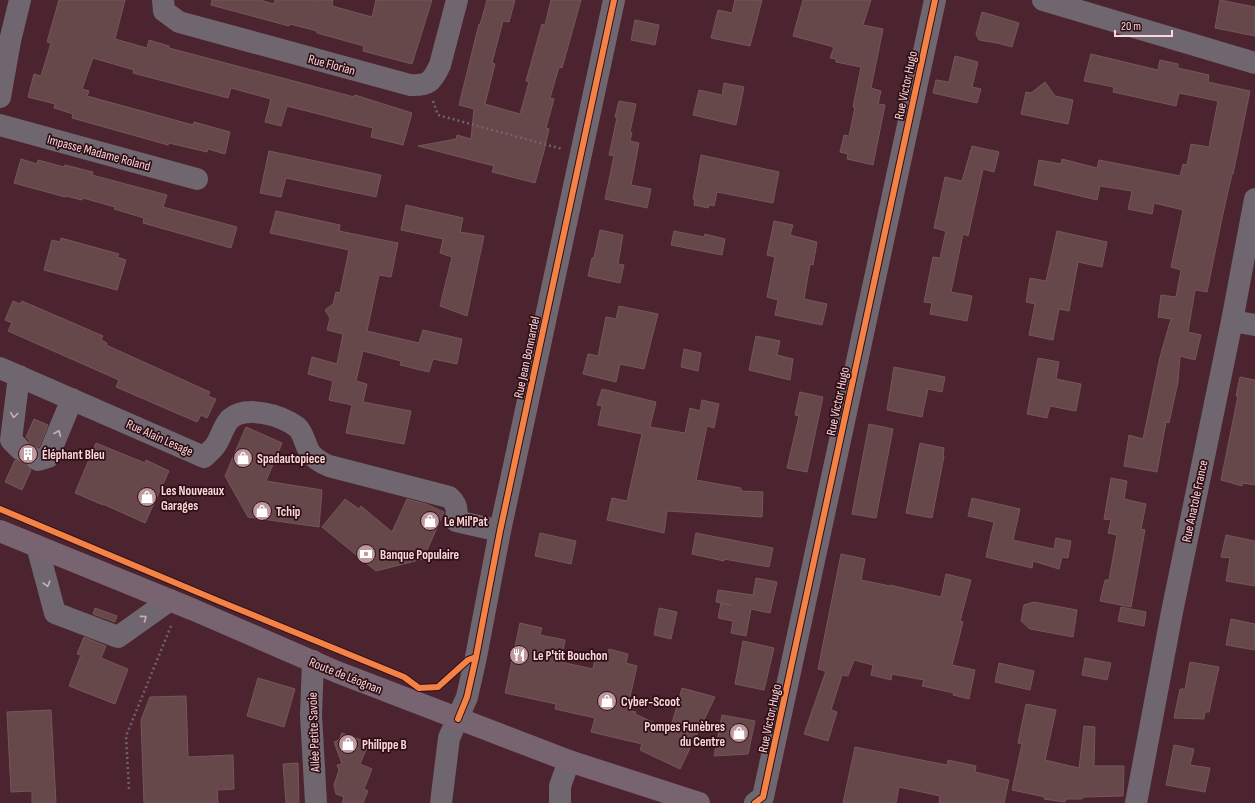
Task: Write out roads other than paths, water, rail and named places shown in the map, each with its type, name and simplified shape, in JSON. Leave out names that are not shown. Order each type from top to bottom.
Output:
[{"type":"main road","name":"Route de Léognan","points":[[0,531],[178,603],[337,672],[569,761],[699,803]]},
{"type":"street","points":[[0,97],[10,41],[20,0]]},
{"type":"street","name":"Rue Florian","points":[[163,0],[164,11],[179,22],[418,86],[427,84],[432,80],[440,65],[457,0]]},
{"type":"street","name":"Rue Jean Bonnardel","points":[[441,803],[449,738],[467,697],[476,657],[500,531],[614,0]]},
{"type":"street","name":"Rue Victor Hugo","points":[[755,803],[764,797],[935,0]]},
{"type":"street","points":[[1043,0],[1255,63]]},
{"type":"street","name":"Impasse Madame Roland","points":[[0,125],[197,179]]},
{"type":"street","name":"Rue Anatole France","points":[[1136,803],[1172,612],[1232,321],[1255,199]]},
{"type":"street","points":[[1232,321],[1255,325]]},
{"type":"street","points":[[9,372],[11,440],[38,460],[48,456],[72,398]]},
{"type":"street","name":"Rue Alain Lesage","points":[[9,372],[72,398],[204,457],[216,446],[229,420],[236,415],[259,411],[269,414],[297,427],[302,433],[311,453],[317,460],[328,466],[449,498],[456,506],[456,521],[500,531]]},
{"type":"street","points":[[37,546],[55,613],[118,637],[178,603]]},
{"type":"street","name":"Allée Petite Savoie","points":[[313,661],[311,715],[316,803]]},
{"type":"street","points":[[560,803],[560,786],[569,761]]},
{"type":"place","name":"Éléphant Bleu","points":[[28,454]]},
{"type":"place","name":"Spadautopiece","points":[[243,458]]},
{"type":"place","name":"Les Nouveaux Garages","points":[[147,497]]},
{"type":"place","name":"Tchip","points":[[262,511]]},
{"type":"place","name":"Le Mil'Pat","points":[[430,521]]},
{"type":"place","name":"Banque Populaire","points":[[366,554]]},
{"type":"place","name":"Le P'tit Bouchon","points":[[519,655]]},
{"type":"place","name":"Cyber-Scoot","points":[[607,701]]},
{"type":"place","name":"Pompes Funèbres du Centre","points":[[739,733]]},
{"type":"place","name":"Philippe B","points":[[348,744]]}]
